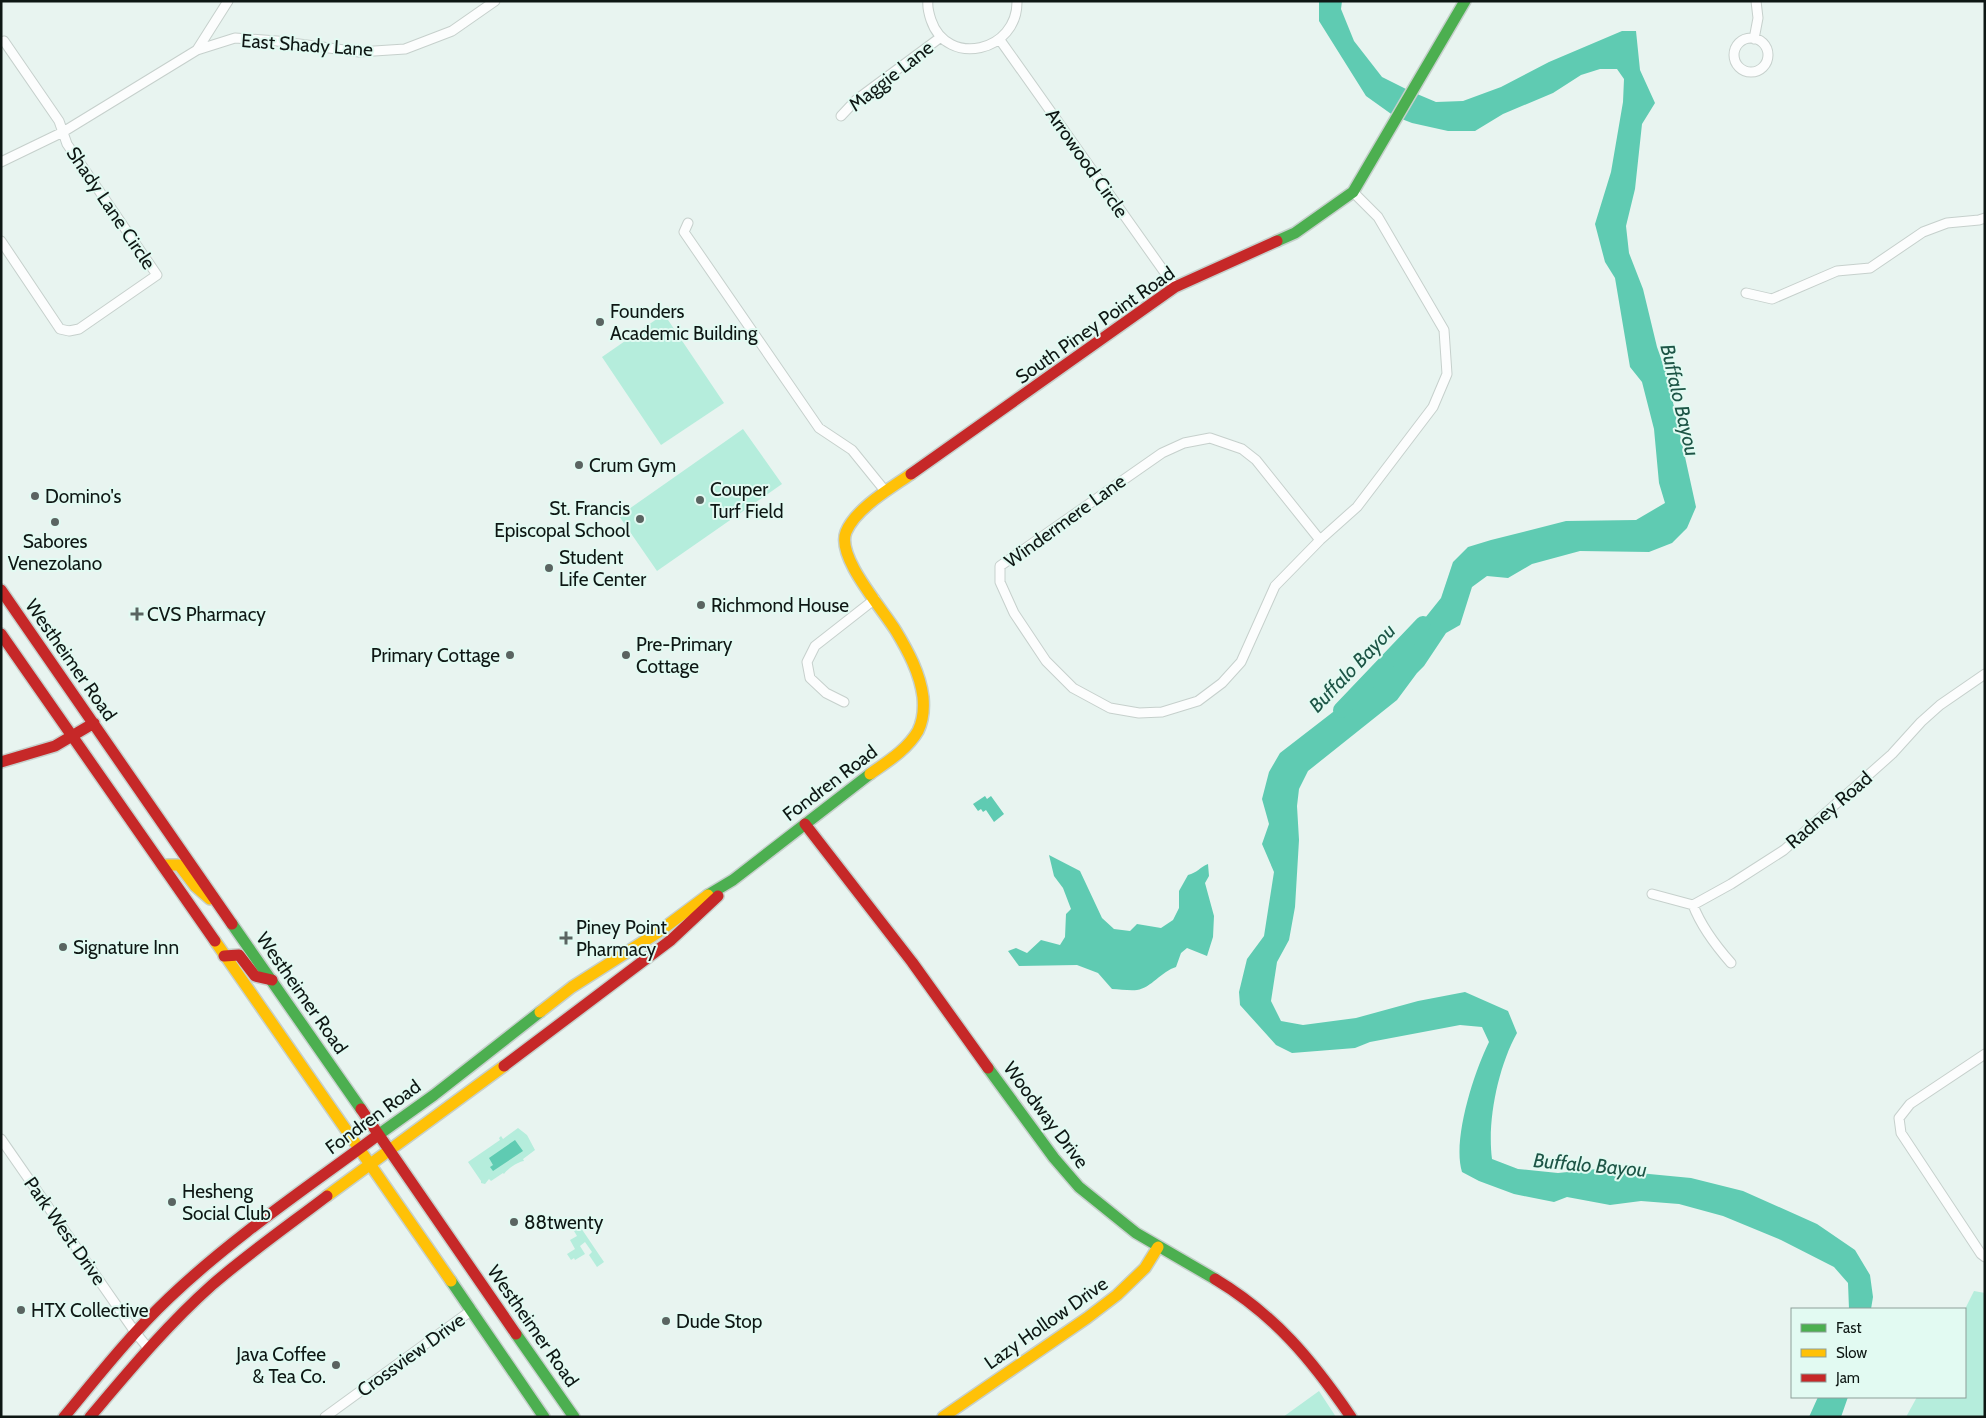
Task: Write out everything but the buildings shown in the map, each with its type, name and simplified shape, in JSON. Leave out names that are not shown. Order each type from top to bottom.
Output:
[{"type":"street","points":[[1,162],[63,132],[197,50],[228,1]]},
{"type":"street","name":"East Shady Lane","points":[[197,50],[235,38],[277,41],[359,52],[406,49],[452,31],[495,1]]},
{"type":"street","points":[[928,1],[927,6],[934,28],[941,37],[954,45],[966,48],[984,47],[1000,40],[1010,30],[1017,12],[1017,1]]},
{"type":"street","name":"South Piney Point Road","points":[[923,698],[917,669],[875,599],[850,562],[843,542],[845,534],[859,514],[886,492],[1175,287],[1295,233],[1353,192],[1465,1]]},
{"type":"street","points":[[1754,39],[1758,18],[1756,1]]},
{"type":"street","name":"Maggie Lane","points":[[841,116],[856,100],[941,37]]},
{"type":"street","name":"Arrowood Circle","points":[[1000,40],[1175,287]]},
{"type":"street","points":[[4,42],[59,121],[63,132]]},
{"type":"street","name":"Shady Lane Circle","points":[[1,241],[60,328],[69,331],[79,329],[157,275],[67,144],[63,132]]},
{"type":"street","name":"Windermere Lane","points":[[1320,540],[1256,460],[1242,449],[1210,438],[1184,443],[1162,453],[1004,562],[1000,566],[998,577],[1014,613],[1046,661],[1074,688],[1110,708],[1139,713],[1162,712],[1198,702],[1222,683],[1241,662],[1275,586],[1320,540],[1357,506],[1433,407],[1447,374],[1444,330],[1378,217],[1353,192]]},
{"type":"street","points":[[1746,293],[1772,299],[1837,271],[1870,268],[1923,232],[1947,223],[1985,218]]},
{"type":"street","points":[[688,223],[684,232],[820,428],[852,450],[886,492]]},
{"type":"street","name":"Westheimer Road","points":[[1,590],[574,1417]]},
{"type":"street","points":[[844,702],[826,693],[810,678],[807,662],[815,646],[875,599]]},
{"type":"street","points":[[1,604],[16,612]]},
{"type":"street","points":[[1,634],[224,956],[371,1163],[544,1417]]},
{"type":"street","name":"Radney Road","points":[[1693,904],[1731,884],[1784,850],[1892,754],[1921,722],[1940,705],[1985,674]]},
{"type":"street","name":"Fondren Road","points":[[64,1417],[135,1332],[170,1297],[227,1247],[434,1095],[572,987],[657,933],[717,888],[733,880],[901,751],[914,737],[922,724],[923,698]]},
{"type":"street","points":[[1,762],[55,746],[94,723]]},
{"type":"street","name":"Woodway Drive","points":[[805,824],[904,950],[1020,1115],[1056,1162],[1078,1186],[1127,1227],[1158,1247],[1207,1274],[1248,1300],[1267,1315],[1320,1371],[1351,1417]]},
{"type":"street","points":[[162,865],[179,865],[199,891],[221,906]]},
{"type":"street","name":"Fondren Road","points":[[90,1417],[148,1348],[209,1288],[238,1263],[671,940],[722,893],[733,880]]},
{"type":"street","points":[[1652,894],[1693,904],[1696,914],[1718,948],[1732,963]]},
{"type":"street","points":[[224,956],[238,955],[255,978],[272,980]]},
{"type":"street","points":[[1985,1054],[1910,1104],[1899,1118],[1901,1133],[1981,1254],[1985,1257]]},
{"type":"street","name":"Park West Drive","points":[[1,1139],[148,1348]]},
{"type":"street","name":"Lazy Hollow Drive","points":[[943,1417],[1087,1318],[1117,1295],[1144,1268],[1158,1247]]},
{"type":"street","name":"Crossview Drive","points":[[325,1417],[472,1310]]},
{"type":"shaded area","points":[[1319,1],[1342,1],[1341,9],[1354,41],[1382,77],[1436,102],[1463,101],[1501,87],[1549,62],[1622,31],[1636,31],[1640,70],[1655,103],[1642,124],[1635,189],[1626,226],[1629,253],[1643,289],[1657,347],[1667,375],[1696,507],[1687,528],[1672,543],[1649,552],[1580,551],[1532,564],[1508,578],[1487,576],[1472,587],[1460,625],[1446,633],[1424,666],[1397,700],[1308,771],[1299,789],[1297,806],[1299,840],[1295,907],[1289,940],[1277,962],[1271,1001],[1281,1021],[1303,1025],[1356,1018],[1418,1001],[1465,992],[1508,1011],[1517,1033],[1499,1078],[1491,1128],[1492,1159],[1518,1169],[1558,1173],[1597,1169],[1691,1178],[1743,1191],[1817,1224],[1855,1250],[1870,1275],[1873,1297],[1871,1308],[1849,1308],[1848,1283],[1834,1267],[1781,1240],[1723,1216],[1679,1204],[1641,1201],[1610,1205],[1567,1197],[1554,1202],[1514,1194],[1479,1181],[1462,1172],[1460,1142],[1462,1125],[1471,1088],[1489,1042],[1482,1027],[1460,1025],[1370,1042],[1355,1048],[1292,1053],[1276,1045],[1240,1005],[1239,992],[1247,959],[1264,936],[1274,872],[1262,844],[1269,824],[1262,799],[1269,772],[1280,753],[1377,678],[1441,598],[1453,562],[1468,547],[1566,521],[1636,520],[1665,503],[1659,483],[1654,429],[1642,382],[1630,367],[1615,278],[1605,262],[1595,224],[1611,172],[1623,102],[1624,79],[1617,69],[1600,69],[1581,75],[1553,93],[1503,114],[1475,131],[1448,131],[1412,123],[1394,116],[1366,96],[1319,21]]},
{"type":"shaded area","points":[[664,314],[724,403],[661,445],[602,357]]},
{"type":"shaded area","name":"Couper Turf Field","points":[[743,429],[782,484],[657,571],[619,516]]},
{"type":"shaded area","points":[[985,796],[987,799],[991,796],[1004,814],[994,822],[986,810],[983,812],[981,809],[978,811],[973,804]]},
{"type":"shaded area","points":[[1049,855],[1080,871],[1102,918],[1114,929],[1130,931],[1137,924],[1161,928],[1173,920],[1179,908],[1179,891],[1188,875],[1208,864],[1209,876],[1205,883],[1214,916],[1213,937],[1207,956],[1187,948],[1181,953],[1176,967],[1142,989],[1134,990],[1112,989],[1098,973],[1077,965],[1019,966],[1008,951],[1016,948],[1027,953],[1041,940],[1060,945],[1065,937],[1066,914],[1071,909],[1063,888],[1054,876]]},
{"type":"shaded area","points":[[518,1128],[527,1135],[535,1150],[523,1159],[524,1161],[519,1162],[504,1174],[491,1181],[489,1179],[485,1184],[481,1183],[468,1162],[500,1140],[501,1136],[503,1139]]},
{"type":"shaded area","points":[[515,1140],[523,1151],[493,1171],[490,1167],[493,1165],[489,1158]]},
{"type":"shaded area","points":[[581,1228],[604,1262],[597,1267],[589,1255],[592,1252],[585,1242],[580,1246],[585,1254],[575,1260],[574,1258],[571,1260],[567,1254],[575,1249],[570,1240],[577,1236],[574,1231]]},
{"type":"shaded area","points":[[1974,1291],[1985,1293],[1985,1417],[1906,1417],[1916,1398],[1966,1398],[1966,1308]]},
{"type":"shaded area","points":[[1319,1391],[1336,1417],[1283,1417]]},
{"type":"shaded area","points":[[1818,1398],[1848,1398],[1841,1417],[1809,1417]]},
{"type":"waterway","name":"Buffalo Bayou","points":[[1341,710],[1423,624]]},
{"type":"traffic: fast","points":[[1277,241],[1295,233],[1353,192],[1465,1]]},
{"type":"traffic: fast","points":[[708,895],[733,880],[870,774]]},
{"type":"traffic: fast","points":[[232,924],[361,1109]]},
{"type":"traffic: fast","points":[[378,1135],[434,1095],[540,1012]]},
{"type":"traffic: fast","points":[[988,1068],[1054,1158],[1079,1187],[1136,1233],[1215,1279]]},
{"type":"traffic: fast","points":[[451,1281],[544,1417]]},
{"type":"traffic: fast","points":[[516,1334],[574,1417]]},
{"type":"traffic: slow","points":[[870,774],[896,755],[918,731],[922,719],[923,697],[913,662],[905,646],[854,568],[845,542],[846,532],[851,523],[866,507],[911,474]]},
{"type":"traffic: slow","points":[[162,865],[179,865],[195,886],[210,899]]},
{"type":"traffic: slow","points":[[540,1012],[572,987],[657,933],[708,895]]},
{"type":"traffic: slow","points":[[215,941],[451,1281]]},
{"type":"traffic: slow","points":[[327,1196],[504,1066]]},
{"type":"traffic: slow","points":[[943,1417],[1087,1318],[1117,1295],[1145,1268],[1158,1247]]},
{"type":"traffic: jam","points":[[911,474],[1175,287],[1277,241]]},
{"type":"traffic: jam","points":[[1,590],[232,924]]},
{"type":"traffic: jam","points":[[1,634],[215,941]]},
{"type":"traffic: jam","points":[[1,762],[55,746],[94,723]]},
{"type":"traffic: jam","points":[[805,824],[912,962],[988,1068]]},
{"type":"traffic: jam","points":[[504,1066],[671,940],[718,896]]},
{"type":"traffic: jam","points":[[224,956],[239,955],[255,976],[272,980]]},
{"type":"traffic: jam","points":[[361,1109],[516,1334]]},
{"type":"traffic: jam","points":[[64,1417],[141,1326],[193,1276],[271,1213],[378,1135]]},
{"type":"traffic: jam","points":[[90,1417],[149,1349],[195,1300],[240,1262],[327,1196]]},
{"type":"traffic: jam","points":[[1215,1279],[1256,1308],[1291,1340],[1322,1376],[1351,1417]]},
{"type":"place","name":"Founders Academic Building","points":[[600,322]]},
{"type":"place","name":"Crum Gym","points":[[579,465]]},
{"type":"place","name":"Domino's","points":[[35,496]]},
{"type":"place","name":"Couper Turf Field","points":[[700,500]]},
{"type":"place","name":"St. Francis Episcopal School","points":[[640,519]]},
{"type":"place","name":"Sabores Venezolano","points":[[55,522]]},
{"type":"place","name":"Student Life Center","points":[[549,568]]},
{"type":"place","name":"Richmond House","points":[[701,605]]},
{"type":"place","name":"CVS Pharmacy","points":[[137,614]]},
{"type":"place","name":"Primary Cottage","points":[[510,655]]},
{"type":"place","name":"Pre-Primary Cottage","points":[[626,655]]},
{"type":"place","name":"Piney Point Pharmacy","points":[[566,938]]},
{"type":"place","name":"Signature Inn","points":[[63,947]]},
{"type":"place","name":"Hesheng Social Club","points":[[172,1202]]},
{"type":"place","name":"88twenty","points":[[514,1222]]},
{"type":"place","name":"HTX Collective","points":[[21,1310]]},
{"type":"place","name":"Dude Stop","points":[[666,1321]]},
{"type":"place","name":"Java Coffee & Tea Co.","points":[[336,1365]]}]
